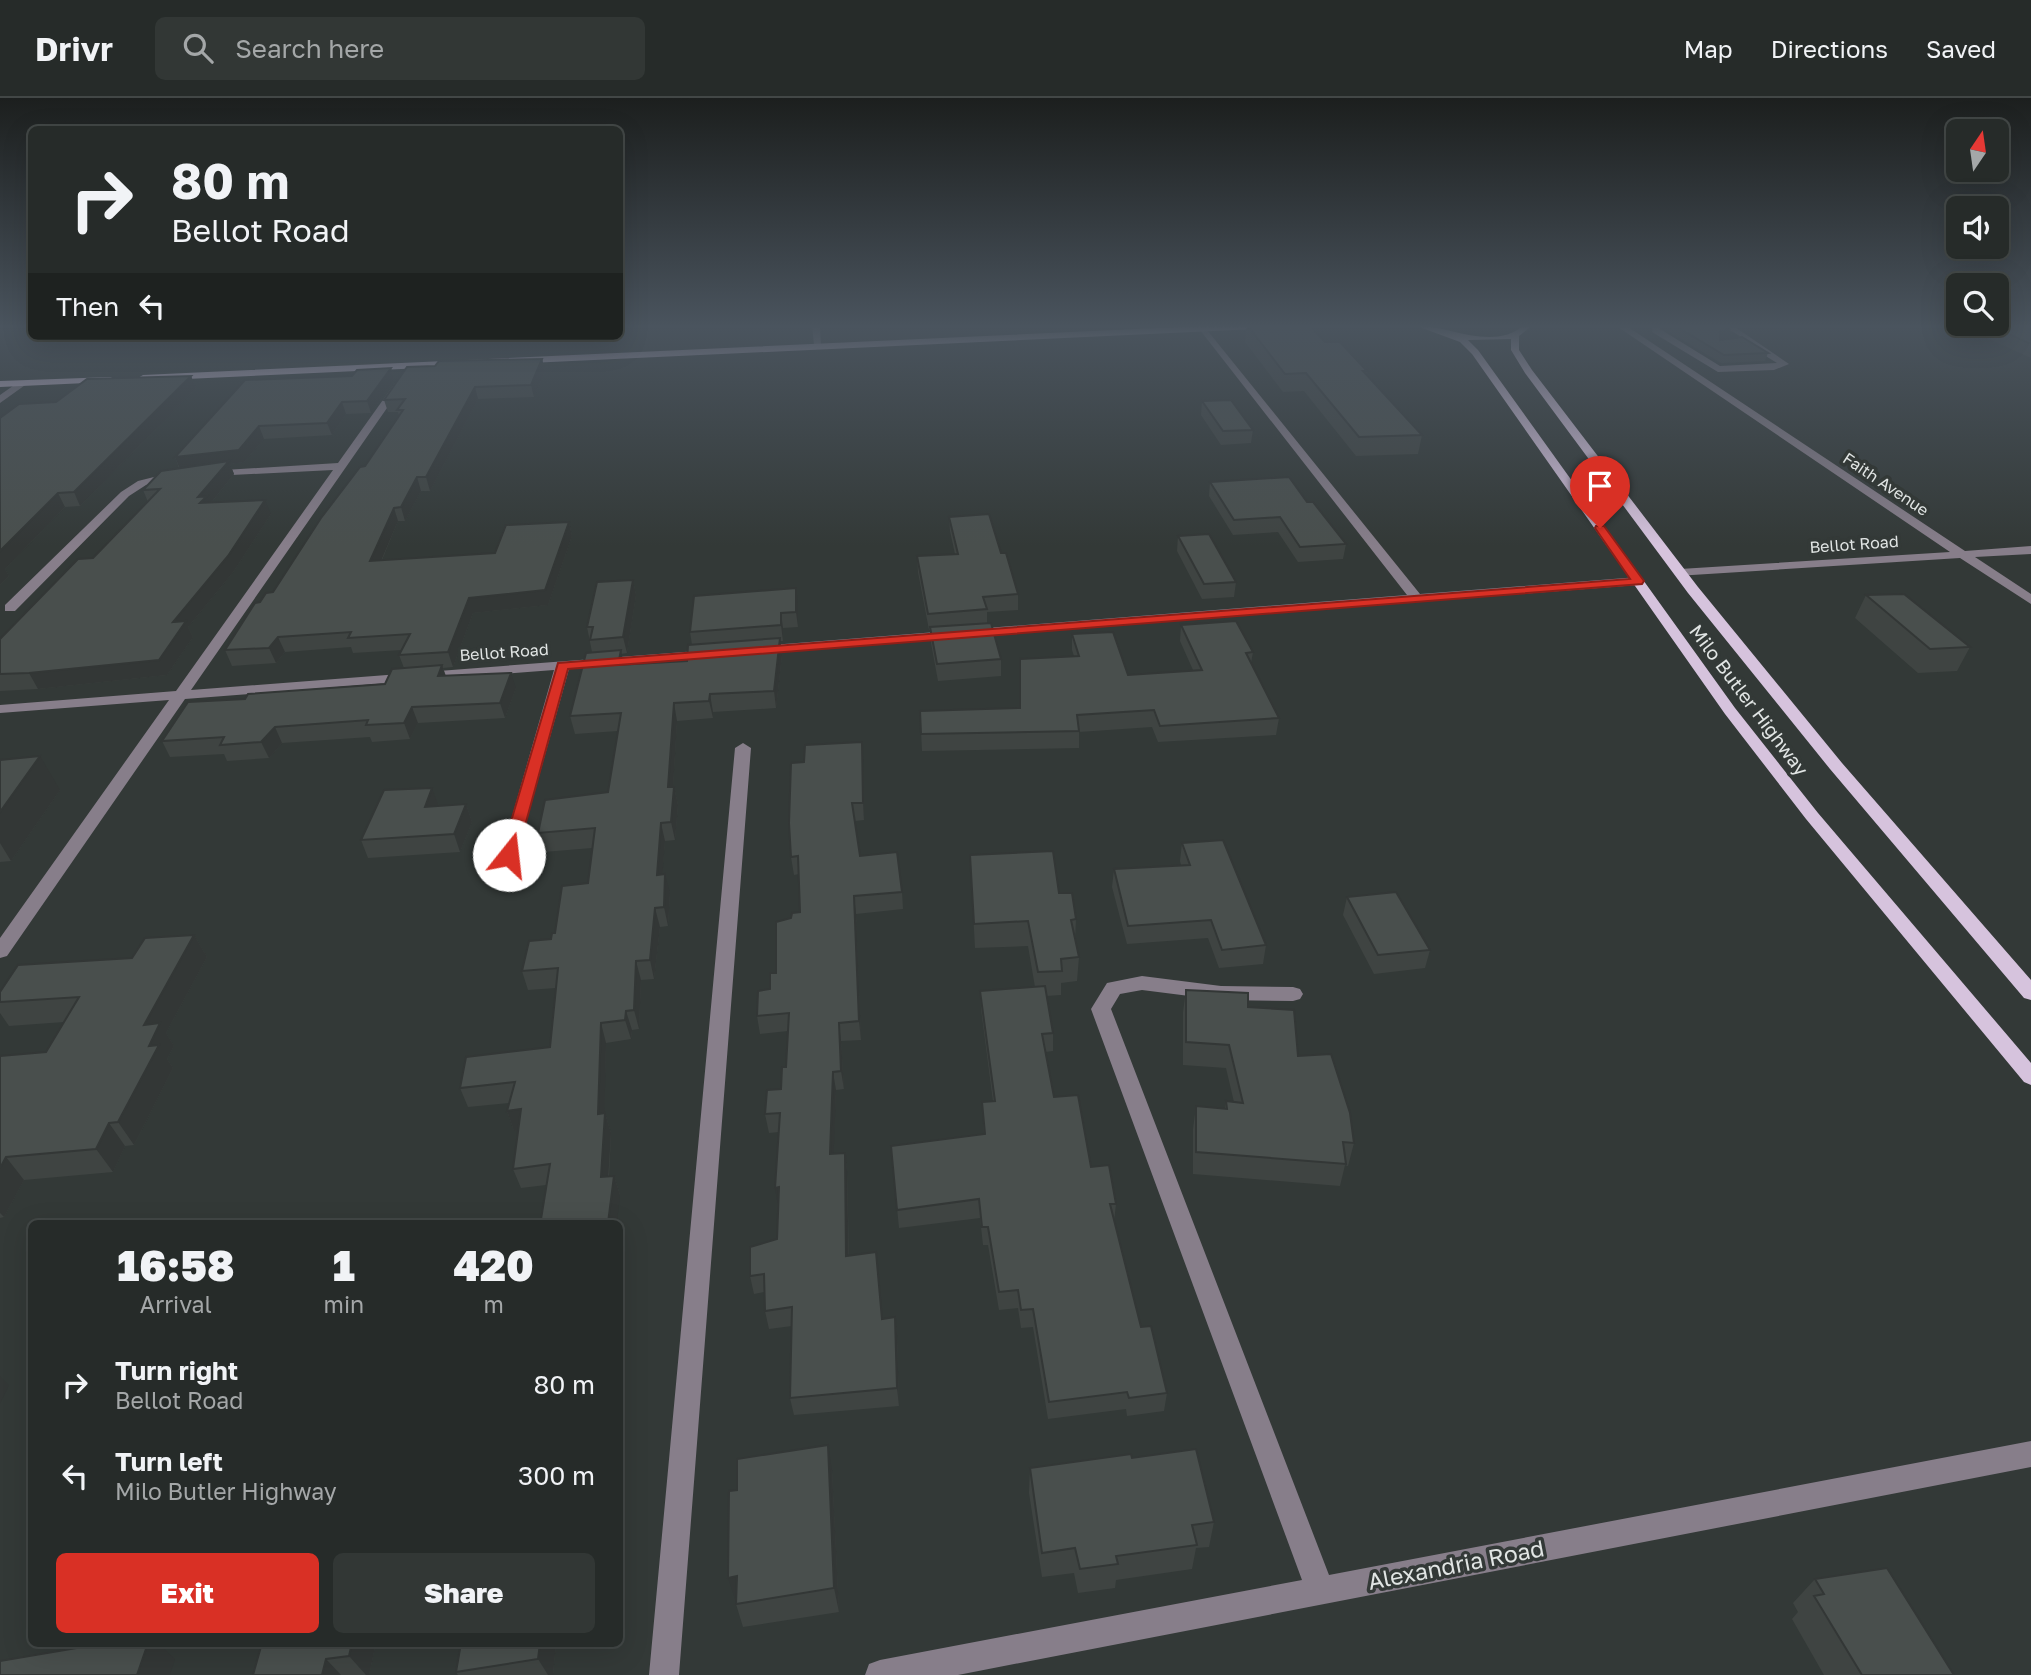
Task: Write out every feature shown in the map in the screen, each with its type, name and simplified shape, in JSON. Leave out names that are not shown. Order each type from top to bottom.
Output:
[{"type":"main road","name":"Milo Butler Highway","points":[[1508,399],[1730,711],[1812,816],[2031,1077]]},
{"type":"main road","name":"Milo Butler Highway","points":[[1547,399],[1680,573],[1836,766],[2031,992]]},
{"type":"street","points":[[0,952],[389,399]]},
{"type":"street","points":[[1259,399],[1417,599]]},
{"type":"street","name":"Faith Avenue","points":[[1729,399],[2031,600]]},
{"type":"street","points":[[205,473],[342,466]]},
{"type":"street","points":[[10,608],[125,494],[152,480],[191,474]]},
{"type":"street","name":"Bellot Road","points":[[1680,573],[2031,550]]},
{"type":"street","name":"Bellot Road","points":[[0,709],[1638,581]]},
{"type":"street","points":[[509,855],[563,665]]},
{"type":"street","points":[[664,1675],[743,748]]},
{"type":"street","points":[[1293,994],[1221,993],[1142,983],[1114,988],[1101,1009],[1321,1591]]},
{"type":"street","name":"Alexandria Road","points":[[880,1675],[2031,1454]]},
{"type":"building","points":[[61,399],[168,399],[74,492],[58,493],[0,551],[0,418],[19,404],[56,402]]},
{"type":"building","points":[[228,399],[369,399],[367,401],[342,402],[327,423],[259,426],[239,450],[175,457]]},
{"type":"building","points":[[385,399],[469,399],[426,477],[417,477],[401,507],[394,508],[370,561],[495,553],[506,525],[569,522],[545,590],[469,598],[448,652],[399,655],[410,634],[348,638],[351,632],[278,637],[269,648],[225,650],[255,603],[260,602],[266,593],[273,592],[321,518],[360,467],[365,466],[403,410],[397,410],[405,399]]},
{"type":"building","points":[[1327,399],[1388,399],[1422,435],[1359,437]]},
{"type":"building","points":[[1231,400],[1253,430],[1223,431],[1202,401]]},
{"type":"building","points":[[229,461],[198,497],[207,496],[200,503],[265,500],[228,556],[173,622],[186,621],[159,660],[0,674],[0,639],[78,559],[93,558],[160,489],[143,490],[161,471]]},
{"type":"building","points":[[1289,477],[1307,502],[1313,502],[1346,544],[1300,547],[1280,517],[1234,520],[1210,482]]},
{"type":"building","points":[[989,514],[1001,553],[1006,553],[1018,594],[983,597],[987,609],[928,614],[917,556],[958,554],[949,517]]},
{"type":"building","points":[[1209,534],[1236,582],[1204,584],[1178,536]]},
{"type":"building","points":[[633,580],[623,637],[590,640],[593,627],[587,627],[597,582]]},
{"type":"building","points":[[796,588],[796,612],[781,613],[781,625],[690,632],[694,596]]},
{"type":"building","points":[[1904,594],[1970,647],[1930,649],[1866,595]]},
{"type":"building","points":[[1236,621],[1253,652],[1246,653],[1279,718],[1160,726],[1154,710],[1077,715],[1079,731],[921,734],[920,711],[1020,708],[1020,659],[1079,656],[1072,634],[1113,632],[1128,675],[1202,670],[1181,625]]},
{"type":"building","points":[[991,623],[1001,659],[937,664],[930,627]]},
{"type":"building","points":[[780,638],[774,691],[710,694],[709,701],[674,703],[668,787],[674,787],[671,822],[661,823],[657,875],[665,874],[664,907],[655,908],[650,960],[636,961],[634,1010],[626,1011],[625,1020],[601,1023],[598,1114],[605,1113],[601,1177],[614,1176],[608,1220],[531,1220],[541,1219],[550,1164],[513,1169],[521,1109],[507,1111],[515,1082],[460,1088],[466,1057],[550,1047],[558,968],[522,971],[529,941],[551,939],[552,933],[555,933],[562,886],[588,883],[595,828],[538,833],[545,800],[608,792],[621,713],[570,716],[586,653],[621,650],[618,665],[687,661],[688,645]]},
{"type":"building","points":[[442,665],[438,676],[511,673],[500,703],[412,707],[404,723],[366,725],[368,720],[275,727],[261,742],[220,745],[224,737],[162,741],[188,702],[245,699],[248,694],[385,684],[392,669]]},
{"type":"building","points":[[862,742],[863,803],[852,803],[860,856],[897,852],[902,892],[854,896],[859,1021],[839,1023],[841,1071],[833,1072],[830,1154],[845,1153],[846,1256],[876,1252],[882,1319],[895,1317],[897,1388],[790,1398],[792,1307],[765,1311],[764,1274],[750,1276],[750,1247],[777,1239],[779,1187],[775,1188],[780,1113],[765,1114],[767,1090],[781,1089],[782,1067],[786,1067],[789,1013],[757,1016],[758,991],[770,989],[770,973],[776,973],[776,922],[791,918],[792,913],[800,912],[798,856],[791,857],[791,763],[804,762],[805,745]]},
{"type":"building","points":[[40,756],[0,812],[0,760]]},
{"type":"building","points":[[432,788],[425,807],[466,804],[454,834],[361,840],[384,790]]},
{"type":"building","points":[[1223,840],[1266,945],[1222,950],[1211,920],[1128,926],[1114,869],[1190,865],[1182,843]]},
{"type":"building","points":[[1053,851],[1059,893],[1072,893],[1076,919],[1071,920],[1079,957],[1061,959],[1062,971],[1038,972],[1028,921],[974,924],[970,855]]},
{"type":"building","points":[[1396,892],[1430,950],[1378,955],[1347,897]]},
{"type":"building","points":[[194,935],[144,1025],[160,1023],[149,1046],[159,1045],[118,1122],[109,1123],[96,1149],[6,1157],[0,1168],[0,1056],[46,1052],[79,997],[0,1002],[0,992],[18,965],[132,958],[145,938]]},
{"type":"building","points":[[1045,986],[1053,1033],[1042,1034],[1054,1097],[1078,1095],[1091,1167],[1109,1165],[1116,1204],[1110,1204],[1141,1327],[1151,1326],[1167,1393],[1129,1398],[1127,1392],[1049,1402],[1033,1309],[1021,1310],[1018,1290],[999,1292],[988,1227],[982,1227],[979,1199],[897,1210],[891,1146],[985,1134],[982,1102],[995,1101],[980,991]]},
{"type":"building","points":[[1186,990],[1248,993],[1248,1007],[1294,1010],[1298,1056],[1331,1054],[1350,1113],[1354,1143],[1343,1142],[1346,1164],[1196,1152],[1196,1106],[1227,1109],[1226,1101],[1243,1103],[1229,1045],[1186,1042]]},
{"type":"building","points":[[828,1445],[834,1588],[736,1604],[737,1576],[728,1578],[729,1491],[737,1490],[737,1459]]},
{"type":"building","points":[[1196,1449],[1214,1522],[1192,1525],[1197,1545],[1116,1556],[1118,1564],[1080,1569],[1075,1548],[1042,1553],[1030,1468],[1131,1454],[1132,1458]]},
{"type":"building","points":[[1887,1568],[1954,1675],[1862,1675],[1814,1596],[1824,1594],[1815,1579]]},
{"type":"building","points":[[82,1647],[147,1647],[137,1675],[0,1675],[0,1661]]},
{"type":"building","points":[[261,1647],[351,1647],[349,1656],[326,1659],[322,1675],[253,1675]]},
{"type":"building","points":[[460,1647],[540,1647],[538,1659],[456,1672]]},
{"type":"route","points":[[509,855],[563,665],[1638,581],[1600,528]]}]
